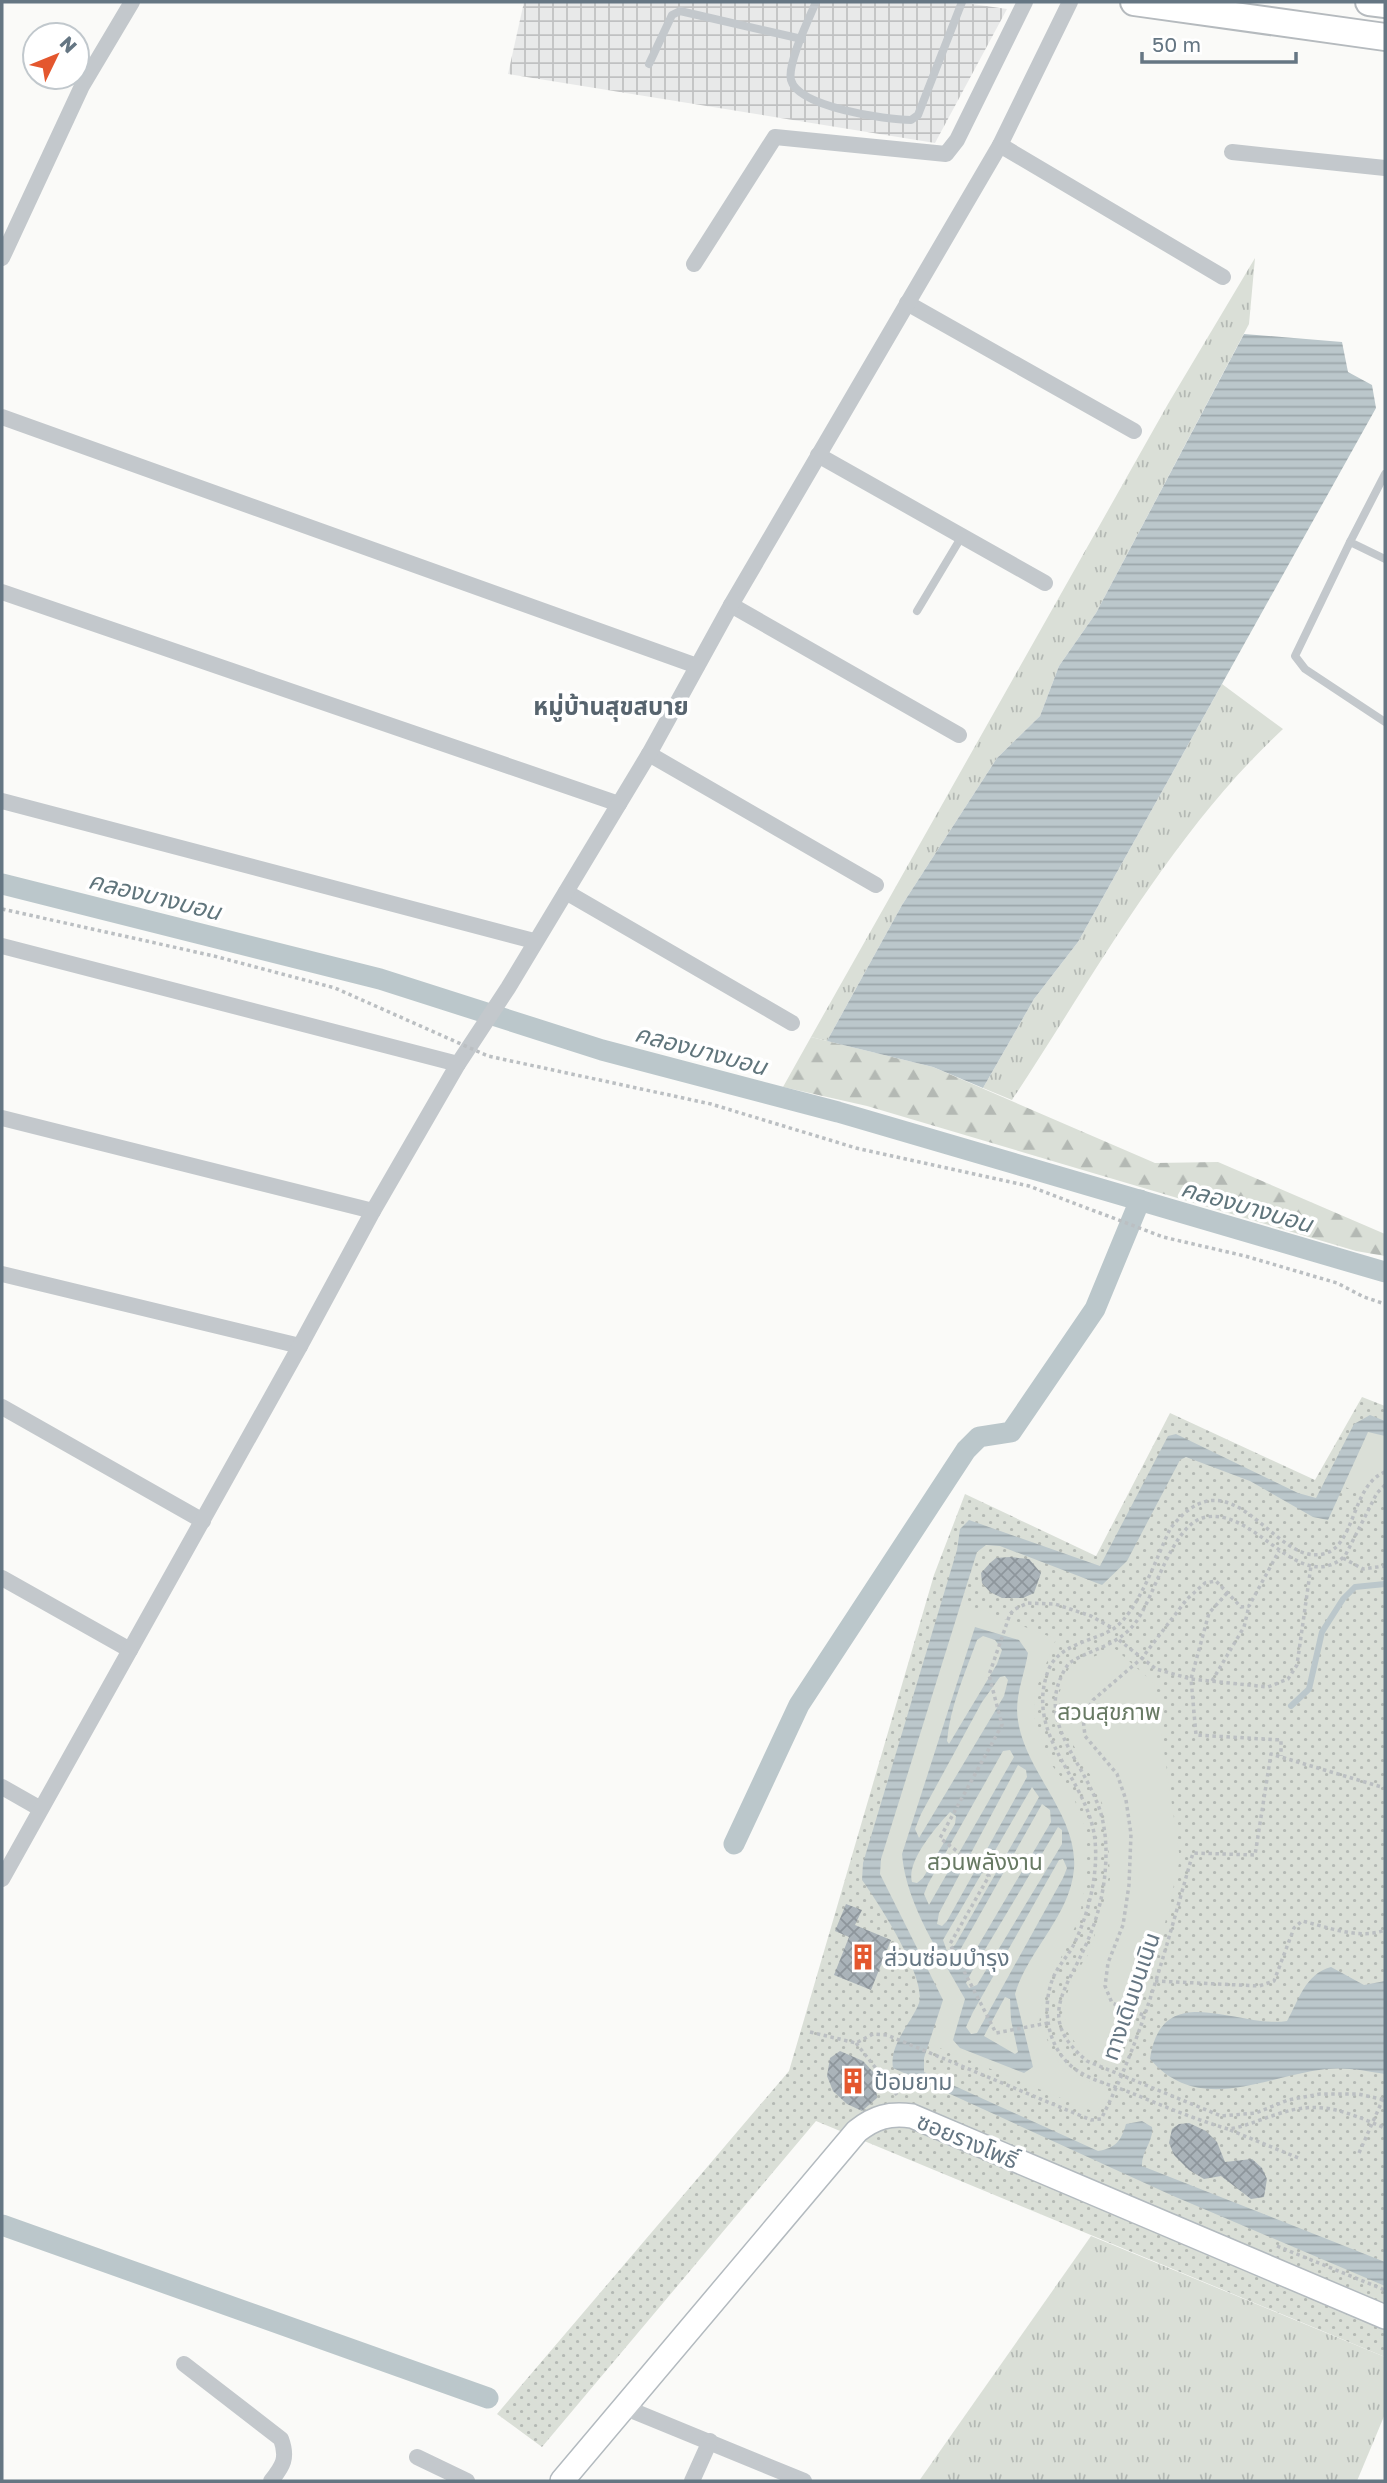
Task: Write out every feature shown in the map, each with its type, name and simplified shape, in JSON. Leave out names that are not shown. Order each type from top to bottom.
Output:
[{"type":"main road","points":[[1134,2],[1385,37]]},
{"type":"main road","points":[[1369,2],[1385,4]]},
{"type":"street","points":[[2,258],[82,86],[132,2]]},
{"type":"street","points":[[694,264],[775,137],[946,154],[957,140],[1025,2]]},
{"type":"street","points":[[2,1880],[39,1808],[203,1521],[373,1211],[458,1064],[508,988],[649,754],[731,605],[1000,145],[1070,2]]},
{"type":"street","points":[[1000,145],[1223,277]]},
{"type":"street","points":[[1232,152],[1385,167]]},
{"type":"street","points":[[907,303],[1134,431]]},
{"type":"street","points":[[2,417],[697,666]]},
{"type":"street","points":[[818,455],[1045,583]]},
{"type":"street","points":[[2,592],[619,804]]},
{"type":"street","points":[[731,605],[959,735]]},
{"type":"street","points":[[649,754],[876,885]]},
{"type":"street","points":[[2,801],[534,941]]},
{"type":"street","points":[[566,892],[792,1023]]},
{"type":"street","points":[[2,946],[458,1064]]},
{"type":"street","points":[[2,1118],[373,1211]]},
{"type":"street","points":[[2,1274],[300,1346]]},
{"type":"street","points":[[2,1407],[203,1521]]},
{"type":"street","points":[[2,1578],[130,1650]]},
{"type":"street","points":[[2,1787],[39,1808]]},
{"type":"street","name":"ซอยรางโพธิ์","points":[[562,2481],[857,2131],[871,2120],[891,2114],[912,2116],[1385,2317]]},
{"type":"street","points":[[184,2364],[281,2440],[286,2453],[284,2465],[271,2481]]},
{"type":"street","points":[[626,2408],[804,2481]]},
{"type":"street","points":[[692,2481],[710,2441]]},
{"type":"street","points":[[417,2457],[467,2481]]},
{"type":"lane","points":[[816,2],[790,79],[797,93],[813,102],[911,120],[918,115],[962,2]]},
{"type":"lane","points":[[649,64],[672,15],[680,11],[802,39]]},
{"type":"lane","points":[[1385,474],[1349,541],[1294,656],[1305,669],[1385,722]]},
{"type":"lane","points":[[917,611],[962,536]]},
{"type":"lane","points":[[1349,541],[1385,559]]},
{"type":"path","points":[[2,909],[214,956],[335,988],[488,1056],[711,1104],[856,1148],[1029,1186],[1163,1237],[1245,1256],[1337,1283],[1385,1304]]},
{"type":"path","points":[[1301,2159],[1117,2088],[1075,2069],[1054,2043],[1048,2023],[1049,1993],[1053,1978],[1075,1943],[1086,1911],[1094,1878],[1095,1848],[1087,1807],[1071,1774],[1055,1752],[1046,1730],[1042,1704],[1044,1684],[1050,1667],[1071,1646],[1114,1629],[1131,1610],[1170,1529],[1180,1516],[1198,1505],[1220,1502],[1237,1505],[1306,1554],[1325,1554],[1341,1541],[1370,1481],[1385,1472]]},
{"type":"path","points":[[1359,2152],[1384,2100],[1358,2094],[1320,2094],[1288,2101],[1256,2113],[1221,2116],[1087,2062],[1074,2051],[1066,2039],[1060,2024],[1058,2006],[1061,1990],[1082,1954],[1102,1898],[1106,1850],[1097,1802],[1067,1749],[1057,1724],[1056,1688],[1069,1663],[1119,1640],[1144,1609],[1179,1538],[1189,1526],[1202,1517],[1234,1519],[1248,1525],[1279,1550],[1311,1566],[1324,1567],[1343,1558],[1377,1493],[1385,1485]]},
{"type":"path","points":[[1212,1681],[1244,1627],[1249,1606],[1279,1550]]},
{"type":"path","points":[[1343,1558],[1363,1569],[1385,1566]]},
{"type":"path","points":[[1119,1640],[1156,1670],[1191,1679],[1268,1687],[1288,1679],[1297,1665],[1311,1566]]},
{"type":"path","points":[[1143,2015],[1112,2003],[1105,1986],[1108,1962],[1123,1925],[1129,1885],[1131,1834],[1126,1800],[1117,1774],[1084,1736],[1083,1718],[1093,1700],[1142,1658],[1197,1589],[1216,1581],[1241,1607],[1249,1606]]},
{"type":"path","points":[[1227,1593],[1209,1613],[1191,1679],[1196,1735],[1281,1741],[1281,1757],[1385,1788]]},
{"type":"path","points":[[1048,2023],[996,2033],[950,1944],[989,1876],[940,1838],[1002,1725],[989,1675],[1010,1614],[1028,1603],[1055,1604],[1091,1616],[1114,1629]]},
{"type":"path","name":"ทางเดินบนเนิน","points":[[810,2032],[856,2043],[873,2034],[887,2035],[1091,2120],[1101,2119],[1117,2088],[1155,1981],[1193,1853],[1255,1855],[1270,1754],[1281,1757]]},
{"type":"path","points":[[1155,1981],[1259,1986],[1274,1981],[1294,1928],[1302,1921],[1356,1933],[1375,1934],[1385,1930]]},
{"type":"path","points":[[1228,2129],[1247,2126],[1275,2114],[1310,2106],[1337,2108],[1385,2128]]},
{"type":"shaded area","points":[[524,2],[958,2],[1007,9],[935,143],[508,74]]},
{"type":"shaded area","points":[[1244,334],[1342,342],[1348,372],[1372,385],[1376,408],[1078,942],[1034,999],[983,1088],[933,1067],[827,1041],[902,905],[997,758],[1040,716],[1059,666],[1096,613]]},
{"type":"shaded area","points":[[1370,1415],[1385,1421],[1385,1436],[1368,1432],[1328,1520],[1313,1517],[1250,1481],[1186,1457],[1180,1460],[1127,1561],[1102,1585],[1000,1546],[986,1545],[977,1552],[881,1859],[880,1874],[943,2000],[924,2058],[924,2072],[1098,2151],[1117,2143],[1126,2124],[1142,2121],[1152,2127],[1152,2132],[1142,2166],[1385,2262],[1385,2286],[1171,2195],[893,2068],[894,2051],[919,2003],[920,1991],[909,1959],[862,1880],[863,1863],[957,1550],[960,1529],[969,1520],[1100,1566],[1168,1436],[1176,1434],[1298,1493],[1316,1498],[1354,1424]]},
{"type":"shaded area","points":[[975,1627],[1019,1640],[1028,1653],[1018,1695],[1018,1721],[1031,1758],[1068,1830],[1074,1869],[1065,1902],[1029,1963],[1015,1994],[1033,2067],[1024,2073],[960,2048],[953,2040],[965,1999],[917,1911],[902,1854]],"holes":[[[983,1636],[995,1640],[1002,1650],[997,1664],[949,1744],[947,1741],[951,1716],[977,1640]],[[1005,1676],[1008,1680],[1004,1696],[919,1838],[915,1829],[921,1814],[982,1702],[1000,1677]],[[1010,1750],[1014,1757],[929,1905],[924,1894],[1003,1751]],[[1018,1765],[1026,1770],[1027,1777],[942,1926],[937,1924],[939,1913]],[[1032,1787],[1039,1797],[955,1945],[947,1951],[943,1940]],[[1042,1804],[1050,1810],[1051,1822],[965,1968],[958,1967],[955,1962],[959,1952]],[[950,1812],[956,1816],[955,1824],[923,1878],[917,1883],[912,1882],[913,1865],[930,1835]],[[1058,1827],[1062,1830],[1062,1844],[977,1985],[969,1988],[966,1983],[971,1973]],[[1063,1859],[1067,1868],[1063,1878],[977,2033],[971,2034],[966,2027],[1059,1860]],[[1005,1997],[1010,1999],[1011,2020],[1018,2052],[1015,2054],[984,2036]]]},
{"type":"shaded area","points":[[1331,1967],[1364,1985],[1385,1981],[1385,2074],[1326,2069],[1234,2088],[1211,2089],[1190,2086],[1169,2076],[1150,2059],[1157,2034],[1169,2020],[1185,2013],[1204,2012],[1267,2022],[1287,2021],[1309,1982],[1322,1970]]},
{"type":"green space","points":[[1255,258],[1249,324],[1096,613],[1059,666],[1040,716],[997,758],[902,905],[827,1041],[811,1037],[1168,404]]},
{"type":"green space","points":[[1222,684],[1283,729],[1243,769],[1170,858],[1012,1100],[983,1088],[1034,999],[1078,942]]},
{"type":"green space","points":[[811,1037],[933,1067],[1155,1163],[1218,1162],[1385,1234],[1385,1256],[1356,1251],[867,1106],[783,1087]]},
{"type":"green space","points":[[1362,1397],[1385,1406],[1385,2357],[816,2121],[542,2447],[497,2414],[789,2071],[934,1575],[965,1494],[1096,1556],[1170,1413],[1315,1480]]},
{"type":"green space","points":[[1368,1432],[1385,1436],[1385,1505],[1343,1486]]},
{"type":"green space","name":"สวนพลังงาน","points":[[960,1602],[1056,1639],[1035,1692],[1034,1717],[1050,1763],[1070,1788],[1086,1830],[1086,1874],[1080,1916],[1043,1997],[1039,2024],[1059,2063],[1108,2092],[1097,2113],[930,2044],[938,2021],[939,1987],[921,1959],[880,1874],[881,1859]]},
{"type":"green space","name":"สวนสุขภาพ","points":[[1114,1648],[1154,1683],[1180,1859],[1155,1966],[1115,2068],[1085,2056],[1066,2030],[1066,1997],[1073,1977],[1090,1952],[1110,1879],[1107,1816],[1093,1780],[1061,1723],[1059,1696],[1063,1678],[1070,1667]]},
{"type":"green space","points":[[1091,2236],[1385,2357],[1385,2414],[1357,2481],[919,2481]]},
{"type":"building","points":[[996,1558],[1029,1559],[1041,1573],[1034,1593],[1023,1598],[1002,1598],[990,1592],[982,1583],[981,1573],[990,1563]]},
{"type":"building","name":"ส่วนซ่อมบำรุง","points":[[846,1904],[862,1910],[855,1925],[891,1940],[871,1990],[834,1975],[849,1937],[835,1931]]},
{"type":"building","name":"ป้อมยาม","points":[[840,2051],[863,2061],[875,2074],[877,2098],[862,2111],[847,2104],[833,2091],[827,2076],[830,2058]]},
{"type":"building","points":[[1189,2123],[1206,2131],[1217,2142],[1225,2162],[1252,2159],[1262,2168],[1267,2179],[1264,2197],[1251,2199],[1221,2176],[1204,2179],[1189,2170],[1174,2155],[1169,2143],[1172,2129],[1179,2124]]},
{"type":"waterway","name":"คลองบางบอน","points":[[2,884],[380,979],[602,1050],[838,1112],[1385,1272]]},
{"type":"waterway","points":[[734,1844],[799,1705],[966,1450],[979,1437],[1011,1432],[1095,1309],[1140,1200]]},
{"type":"waterway","points":[[1291,1706],[1309,1689],[1322,1632],[1343,1599],[1355,1587],[1385,1584]]},
{"type":"waterway","points":[[2,2225],[488,2398]]},
{"type":"place","name":"ส่วนซ่อมบำรุง","points":[[863,1957]]},
{"type":"place","name":"ป้อมยาม","points":[[853,2081]]},
{"type":"district","name":"หมู่บ้านสุขสบาย","points":[[611,705]]}]
